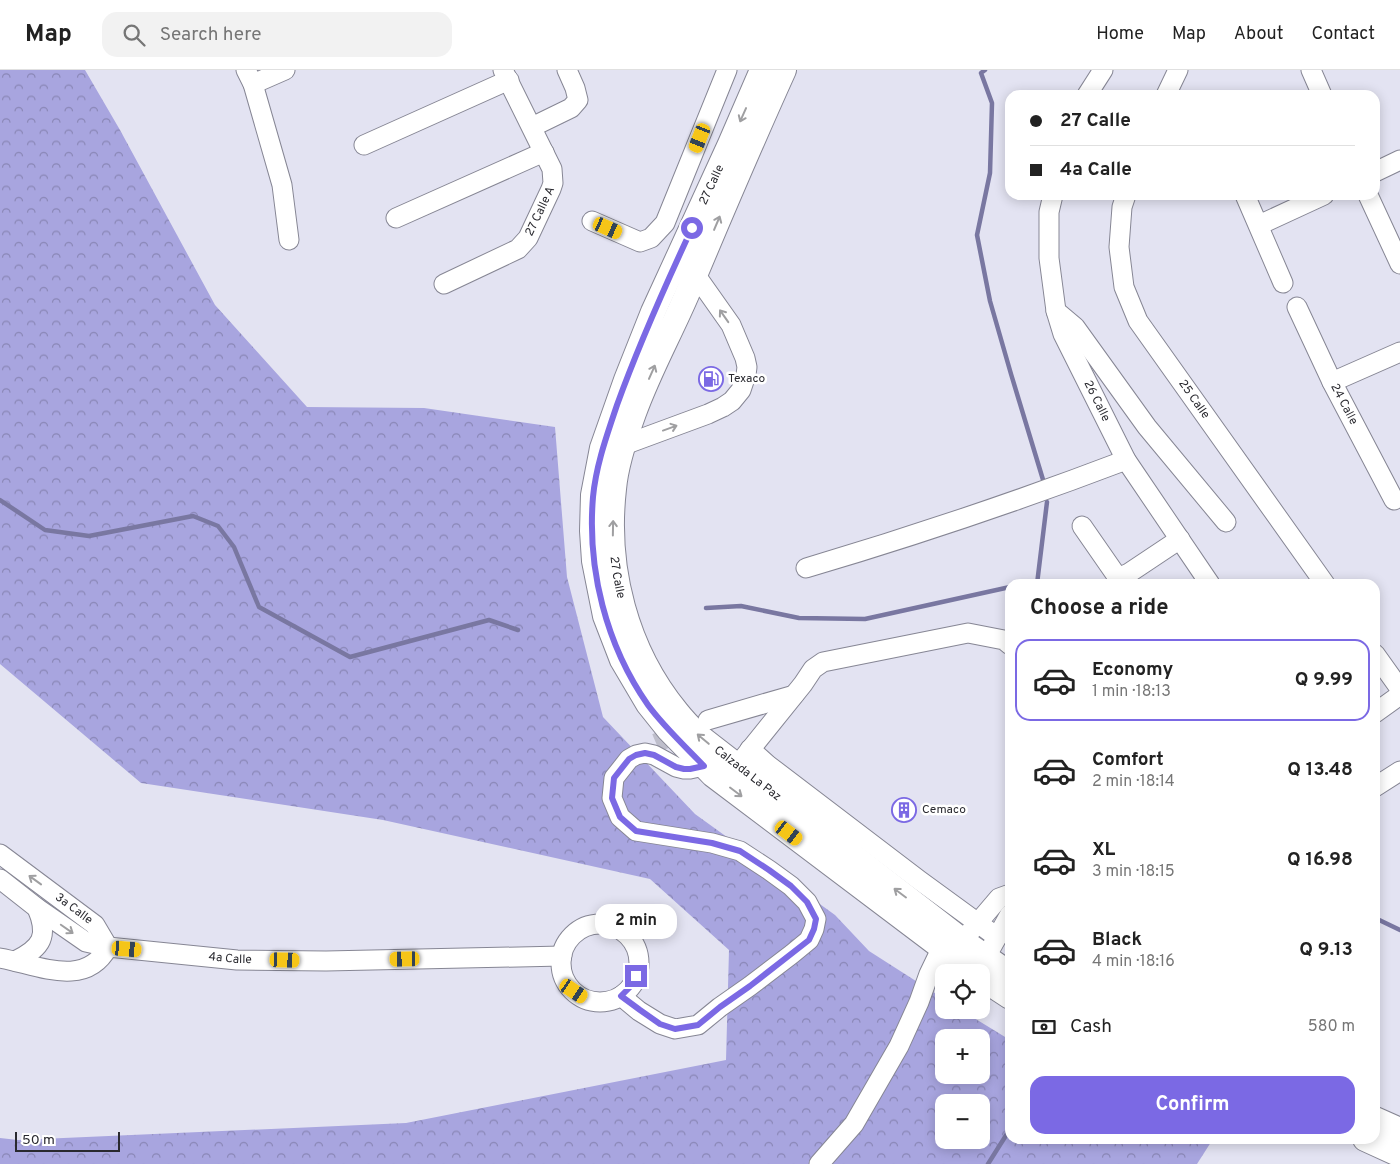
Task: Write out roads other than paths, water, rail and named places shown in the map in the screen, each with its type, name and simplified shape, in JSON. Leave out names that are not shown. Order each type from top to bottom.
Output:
[{"type":"main road","name":"27 Calle","points":[[614,613],[594,561],[592,531],[593,495],[602,448],[650,320],[762,70]]},
{"type":"main road","name":"27 Calle","points":[[614,613],[612,531],[614,488],[624,445],[638,402],[784,70]]},
{"type":"main road","name":"Calzada La Paz","points":[[614,613],[658,686],[677,713],[700,737],[744,757],[940,909],[961,938],[984,961],[1005,990]]},
{"type":"main road","name":"Calzada La Paz","points":[[614,613],[622,660],[648,704],[668,729],[713,775],[961,938]]},
{"type":"main road","name":"Calzada La Paz","points":[[984,961],[1005,972]]},
{"type":"main road","points":[[1380,1121],[1400,1130]]},
{"type":"main road","points":[[1376,1144],[1400,1155]]},
{"type":"street","points":[[285,70],[250,77],[282,185],[289,240]]},
{"type":"street","points":[[532,127],[572,108],[578,100],[567,70]]},
{"type":"street","points":[[592,221],[640,242],[651,238],[665,223],[727,70]]},
{"type":"street","points":[[1091,90],[1103,70]]},
{"type":"street","points":[[1168,90],[1178,70]]},
{"type":"street","points":[[1311,70],[1320,90]]},
{"type":"street","points":[[364,145],[506,75]]},
{"type":"street","name":"27 Calle A","points":[[444,284],[518,249],[524,244],[551,190],[553,183],[552,169],[506,75]]},
{"type":"street","points":[[396,218],[544,152]]},
{"type":"street","points":[[1380,170],[1400,160]]},
{"type":"street","name":"26 Calle","points":[[1052,200],[1049,212],[1048,258],[1056,311],[1063,334],[1126,460],[1207,579]]},
{"type":"street","name":"25 Calle","points":[[1124,200],[1122,207],[1119,247],[1124,287],[1138,321],[1321,579]]},
{"type":"street","points":[[1247,200],[1283,283]]},
{"type":"street","points":[[1259,225],[1313,200]]},
{"type":"street","points":[[1370,200],[1400,264]]},
{"type":"street","points":[[665,223],[692,228]]},
{"type":"street","points":[[624,445],[716,410],[732,401],[741,390],[746,375],[745,358],[731,325],[695,274]]},
{"type":"street","name":"24 Calle","points":[[1298,307],[1332,382],[1394,500]]},
{"type":"street","points":[[1056,311],[1075,328],[1146,427],[1226,522]]},
{"type":"street","points":[[1332,382],[1400,352]]},
{"type":"street","points":[[806,568],[883,546],[1126,460]]},
{"type":"street","points":[[1082,526],[1116,575],[1120,577],[1133,578],[1180,539]]},
{"type":"street","points":[[744,757],[813,669],[823,662],[968,633],[1005,641]]},
{"type":"street","points":[[1380,661],[1400,689]]},
{"type":"street","points":[[708,720],[794,695]]},
{"type":"street","points":[[1380,709],[1400,695]]},
{"type":"street","points":[[621,996],[660,1024],[675,1029],[698,1025],[809,940],[814,929],[816,919],[807,902],[791,886],[740,851],[712,843],[636,831],[620,817],[612,798],[614,778],[629,759],[651,748],[654,755],[676,767],[690,769],[704,766]]},
{"type":"street","points":[[1380,784],[1400,771]]},
{"type":"street","name":"3a Calle","points":[[0,854],[95,925],[108,947]]},
{"type":"street","name":"3a Calle","points":[[0,880],[86,942],[108,947]]},
{"type":"street","points":[[819,1164],[854,1124],[899,1046],[919,1002],[929,974],[999,898],[1005,896]]},
{"type":"street","points":[[8,959],[34,950],[42,939],[43,930],[37,908]]},
{"type":"street","points":[[984,961],[1005,923]]},
{"type":"street","points":[[597,924],[610,925],[621,930],[634,945],[639,963],[636,976],[634,982],[621,996],[609,1001],[596,1002],[579,995],[566,981],[562,969],[562,956],[566,944],[574,934],[585,927],[597,924]]},
{"type":"street","points":[[8,959],[46,970],[77,971],[90,966],[105,954],[108,947]]},
{"type":"street","name":"4a Calle","points":[[108,947],[237,960],[326,961],[562,956]]},
{"type":"waterway","points":[[985,70],[981,73],[992,103],[990,173],[977,235],[990,301],[1044,483]]},
{"type":"waterway","points":[[0,500],[45,530],[89,536],[193,516],[218,526],[234,547],[259,607],[350,657],[489,620],[518,630]]},
{"type":"waterway","points":[[1038,579],[1047,502]]},
{"type":"waterway","points":[[706,608],[741,606],[799,618],[865,619],[1005,588]]},
{"type":"waterway","points":[[1380,920],[1400,930]]},
{"type":"waterway","points":[[988,1164],[1005,1137]]},
{"type":"tunnel","points":[[656,743],[684,731]]},
{"type":"place","name":"Texaco","points":[[711,379]]},
{"type":"place","name":"Cemaco","points":[[904,810]]}]
